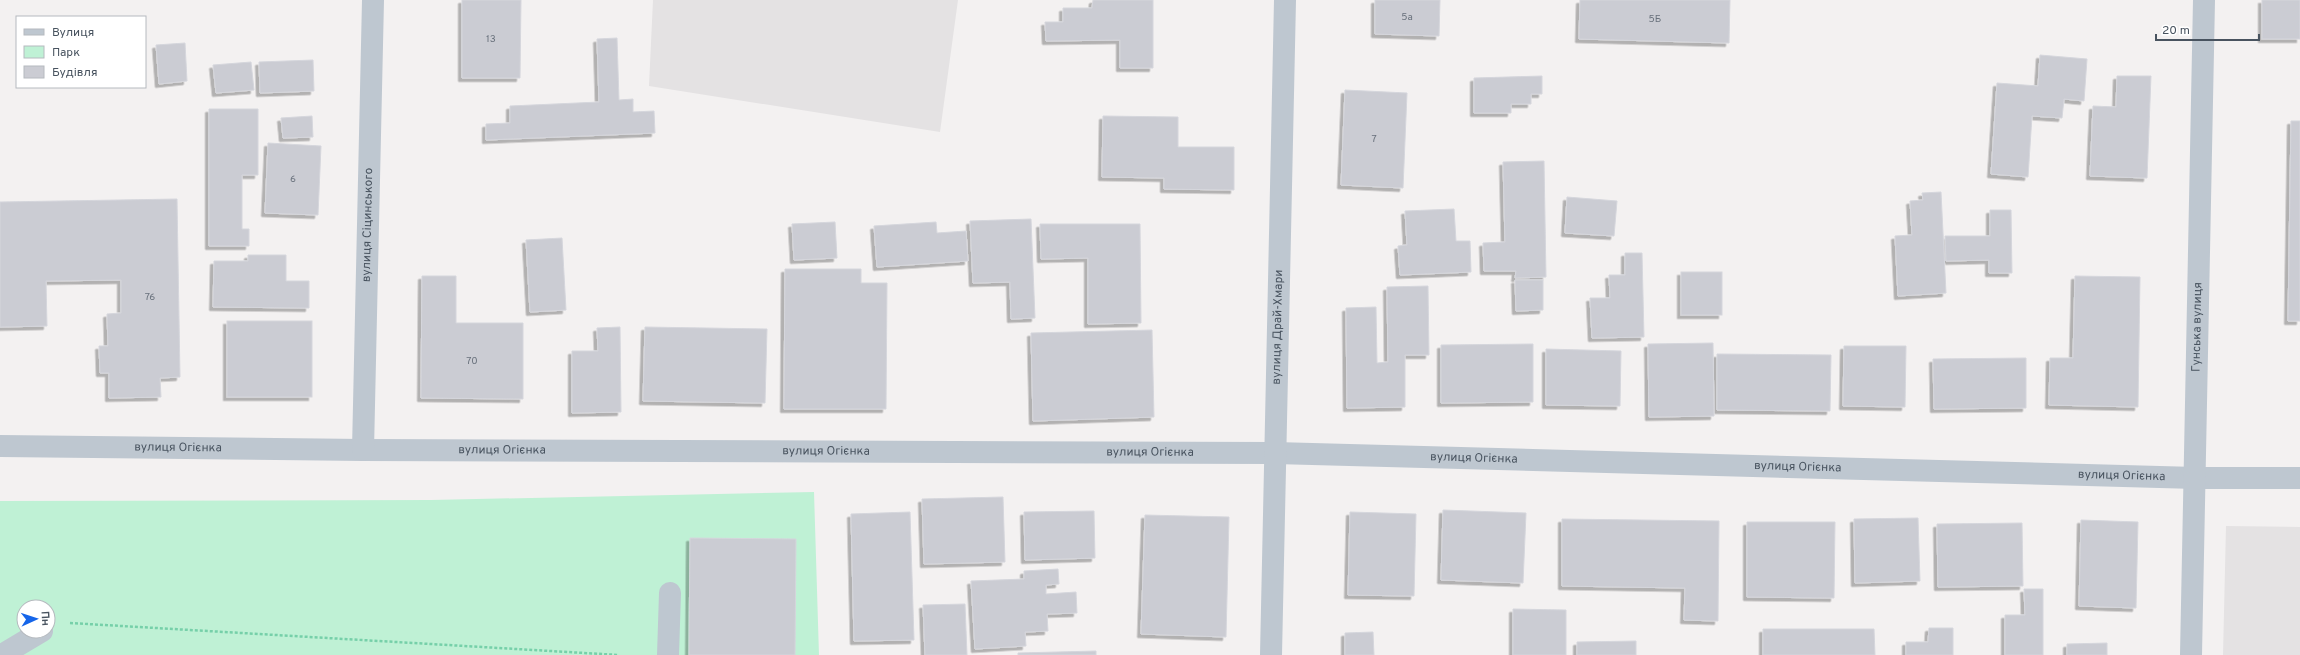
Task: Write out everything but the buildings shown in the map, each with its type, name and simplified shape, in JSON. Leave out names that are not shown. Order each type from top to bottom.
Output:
[{"type":"street","name":"вулиця Сіцинського","points":[[363,450],[373,0]]},
{"type":"street","name":"вулиця Драй-Хмари","points":[[1271,655],[1285,0]]},
{"type":"street","name":"Гунська вулиця","points":[[2191,655],[2196,478],[2204,0]]},
{"type":"street","name":"вулиця Огієнка","points":[[0,446],[363,450],[1275,453],[2196,478],[2300,478]]},
{"type":"street","points":[[668,655],[670,593]]},
{"type":"street","points":[[2,655],[29,639]]},
{"type":"path","points":[[56,627],[619,655]]},
{"type":"shaded area","points":[[653,0],[958,0],[940,132],[649,86]]},
{"type":"shaded area","points":[[2226,526],[2300,527],[2300,655],[2223,655]]},
{"type":"green space","points":[[814,492],[819,655],[0,655],[0,501],[431,500]]}]
